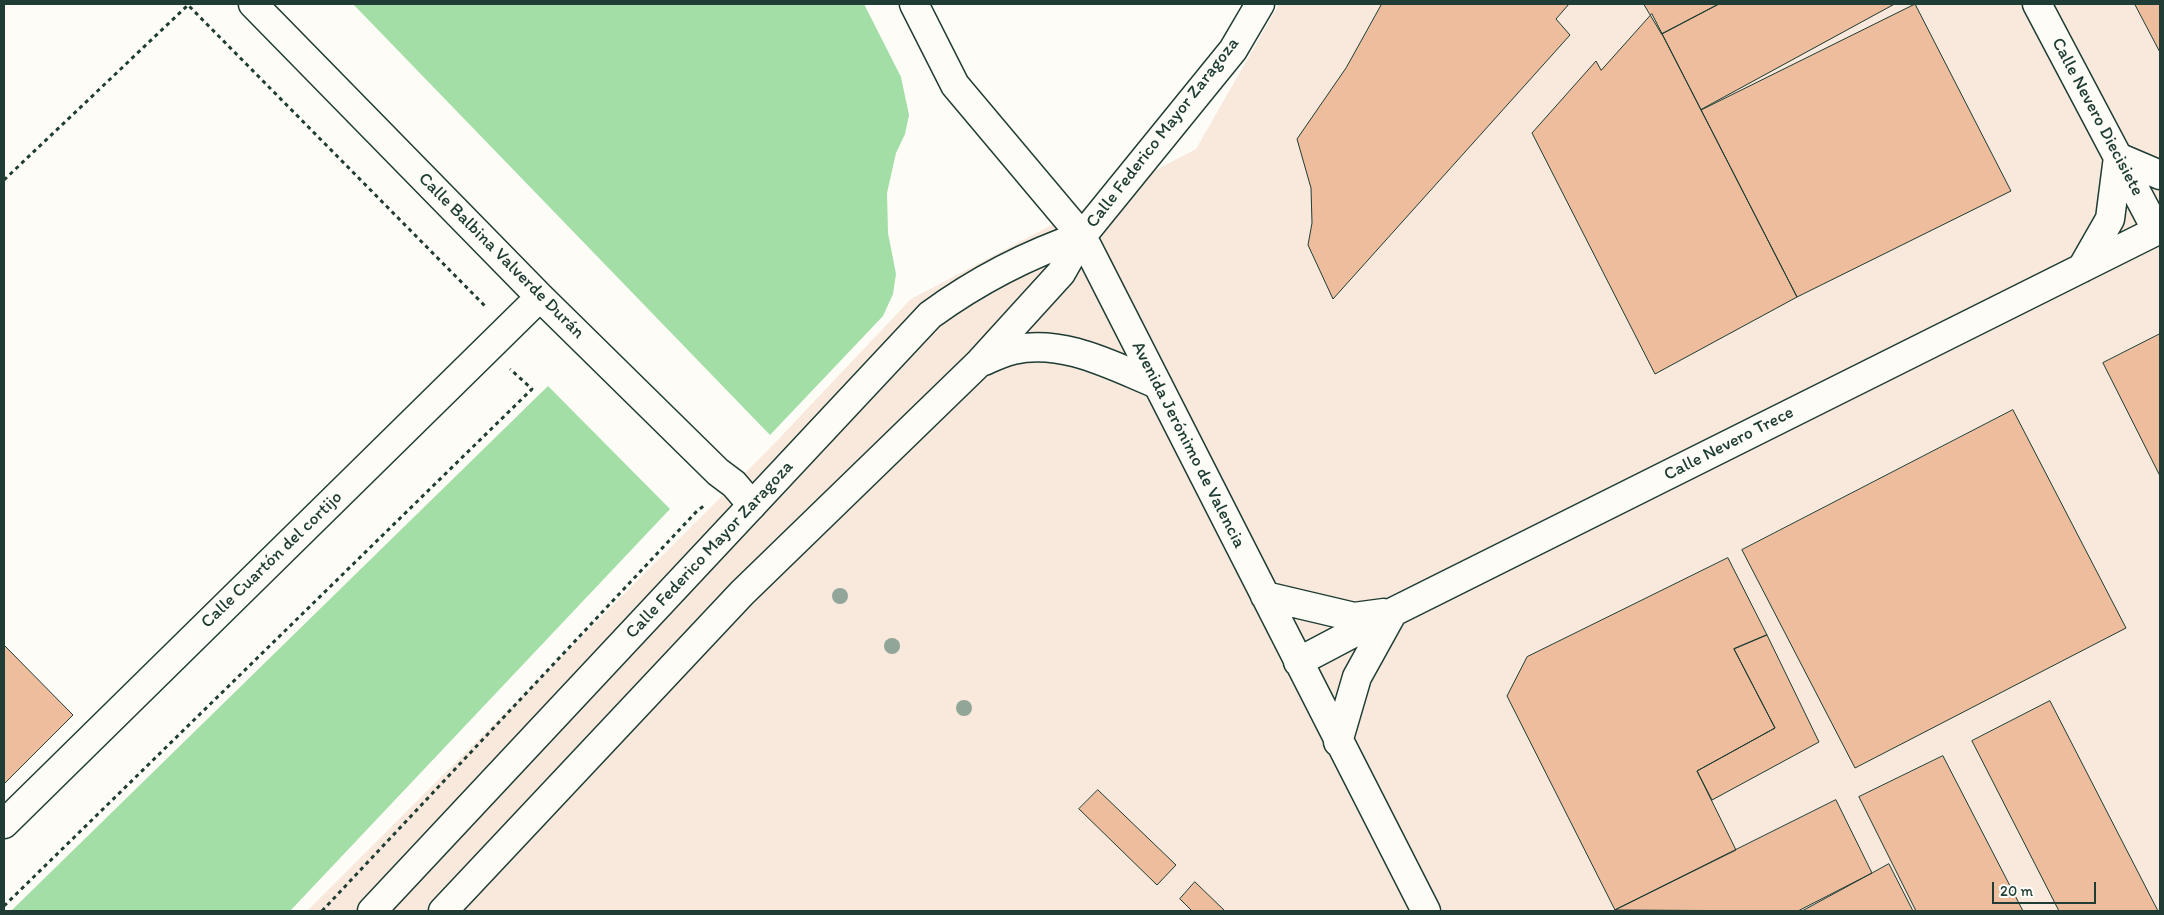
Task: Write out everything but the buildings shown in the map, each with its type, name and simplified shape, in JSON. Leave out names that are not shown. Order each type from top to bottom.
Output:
[{"type":"street","name":"Calle Balbina Valverde Durán","points":[[253,4],[540,297],[718,472],[734,484],[752,505]]},
{"type":"street","name":"Avenida Jerónimo de Valencia","points":[[914,4],[955,85],[1082,236],[1338,742],[1426,911]]},
{"type":"street","name":"Calle Federico Mayor Zaragoza","points":[[443,911],[742,593],[980,362],[1061,273],[1082,236],[1232,50],[1260,4]]},
{"type":"street","name":"Calle Nevero Diecisiete","points":[[2037,4],[2159,230]]},
{"type":"street","points":[[2082,268],[2110,219],[2118,157],[2160,175]]},
{"type":"street","name":"Calle Nevero Trece","points":[[1298,662],[1392,612],[2159,230]]},
{"type":"street","name":"Calle Federico Mayor Zaragoza","points":[[372,911],[930,315],[965,289],[1003,268],[1040,250],[1082,236]]},
{"type":"street","name":"Calle Cuartón del cortijo","points":[[4,824],[540,297]]},
{"type":"street","points":[[980,362],[1013,350],[1044,346],[1089,356],[1157,384]]},
{"type":"street","points":[[1265,596],[1354,617],[1392,612]]},
{"type":"street","points":[[1338,742],[1357,677],[1392,612]]},
{"type":"path","points":[[4,180],[188,5],[490,312]]},
{"type":"path","points":[[4,906],[532,389],[488,348]]},
{"type":"path","points":[[322,911],[697,511]]},
{"type":"shaded area","points":[[1279,4],[2160,4],[2160,911],[307,911],[772,446],[911,299],[1196,149]]},
{"type":"green space","points":[[353,4],[864,4],[901,77],[909,115],[905,134],[896,153],[887,193],[888,233],[896,274],[893,294],[883,316],[770,435]]},
{"type":"green space","points":[[548,386],[670,509],[290,911],[11,911]]}]
